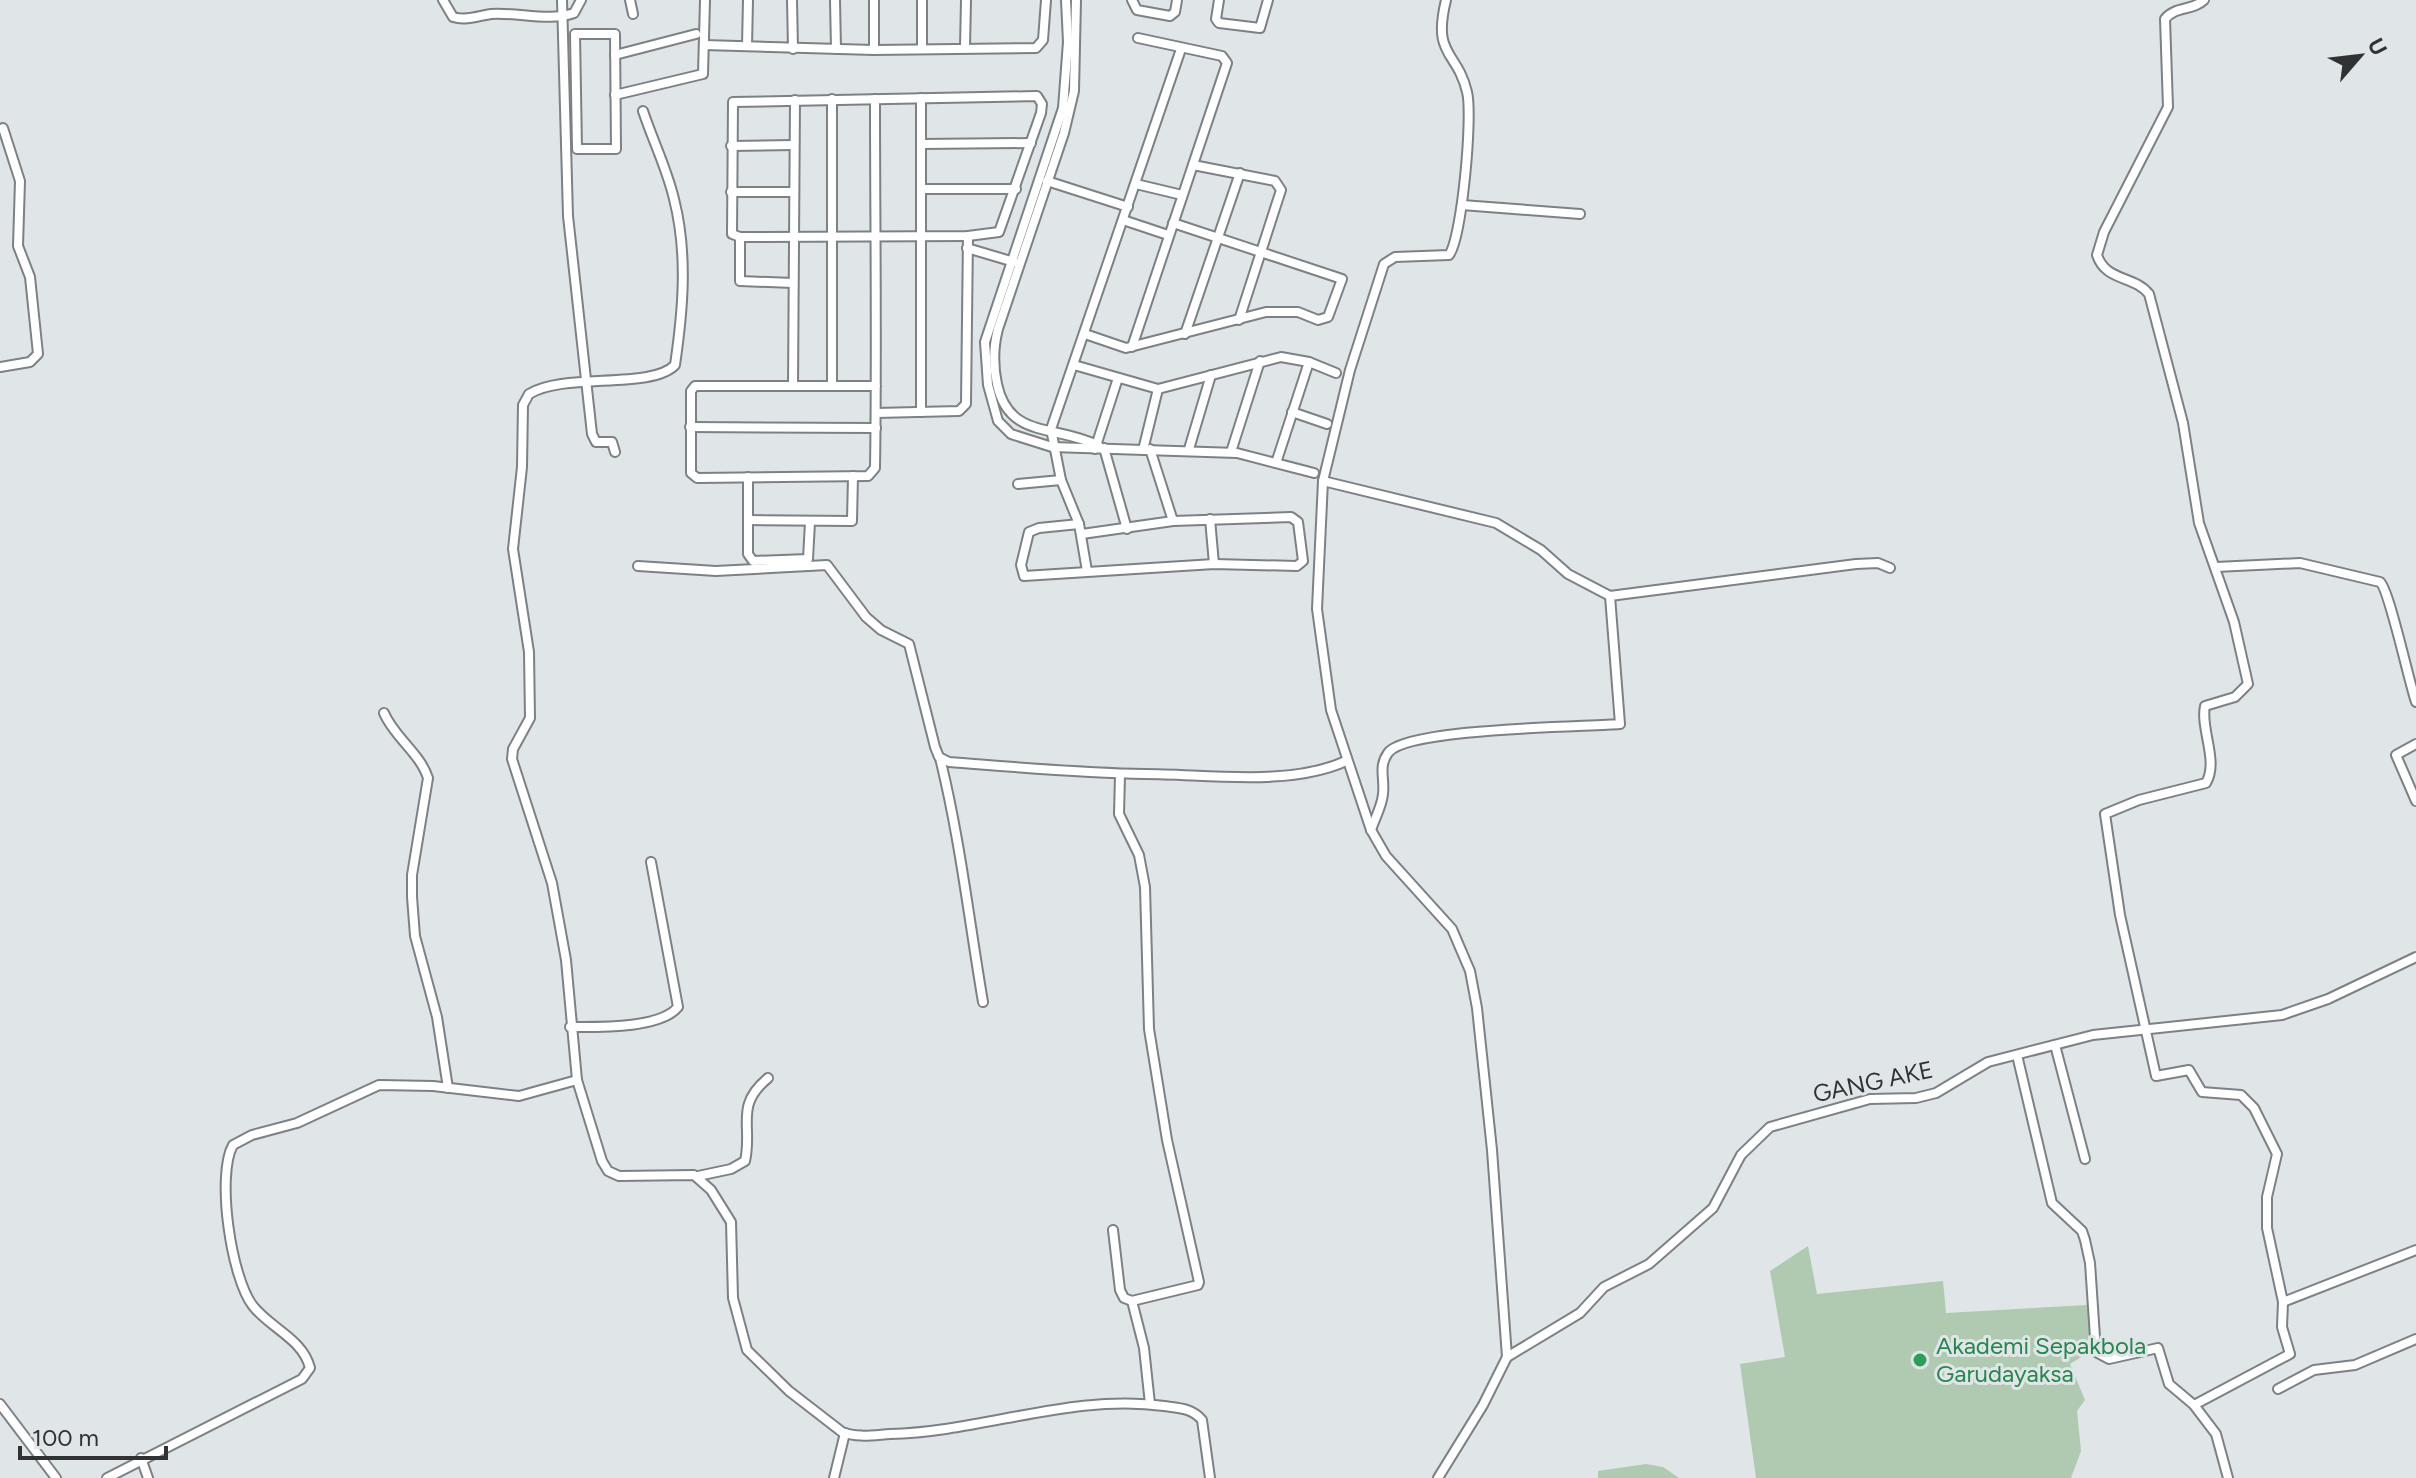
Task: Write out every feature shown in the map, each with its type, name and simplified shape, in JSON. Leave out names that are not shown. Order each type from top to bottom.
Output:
[{"type":"street","points":[[443,0],[458,19],[510,13],[563,17],[574,13],[581,0]]},
{"type":"street","points":[[562,0],[568,216],[593,438],[596,442],[612,442],[615,452]]},
{"type":"street","points":[[630,0],[633,14]]},
{"type":"street","points":[[615,95],[703,74],[705,0]]},
{"type":"street","points":[[747,46],[748,0]]},
{"type":"street","points":[[792,0],[793,49]]},
{"type":"street","points":[[835,0],[836,49]]},
{"type":"street","points":[[874,0],[874,50]]},
{"type":"street","points":[[922,0],[922,48]]},
{"type":"street","points":[[965,47],[966,0]]},
{"type":"street","points":[[704,45],[874,50],[1040,46],[1046,0]]},
{"type":"street","points":[[1066,0],[1068,42],[1063,108],[1014,262],[994,341],[998,387],[1008,415],[1016,421],[1051,429],[1099,447]]},
{"type":"street","points":[[1076,0],[1074,91],[1047,181],[985,342],[988,385],[1002,426],[1011,434],[1052,447],[1231,452],[1314,473]]},
{"type":"street","points":[[1132,0],[1134,8],[1170,16],[1175,12],[1177,0]]},
{"type":"street","points":[[1219,0],[1216,19],[1219,23],[1260,28],[1268,0]]},
{"type":"street","points":[[1438,1478],[1483,1405],[1507,1357],[1492,1150],[1477,1008],[1470,971],[1452,929],[1386,856],[1371,830],[1331,710],[1317,609],[1323,481],[1350,370],[1384,264],[1395,257],[1449,255],[1461,227],[1469,102],[1463,80],[1445,53],[1442,39],[1446,0]]},
{"type":"street","points":[[2194,1405],[2288,1356],[2290,1351],[2282,1327],[2283,1302],[2267,1228],[2267,1197],[2277,1154],[2254,1108],[2241,1095],[2202,1092],[2189,1070],[2156,1076],[2143,1027],[2105,814],[2139,800],[2197,787],[2210,779],[2205,706],[2235,697],[2248,684],[2234,622],[2199,523],[2183,423],[2149,294],[2143,287],[2108,273],[2097,255],[2104,232],[2168,104],[2165,19],[2172,12],[2196,6],[2204,0]]},
{"type":"street","points":[[575,34],[615,34],[615,55],[616,149],[577,149],[575,34]]},
{"type":"street","points":[[615,55],[696,34]]},
{"type":"street","points":[[1132,347],[1227,63],[1222,56],[1138,38]]},
{"type":"street","points":[[1087,571],[1081,529],[1061,480],[1052,447],[1051,429],[1181,49]]},
{"type":"street","points":[[1037,96],[1042,104],[1002,229],[968,236],[875,237],[740,237],[731,230],[733,102],[921,98],[1037,96]]},
{"type":"street","points":[[921,98],[921,412]]},
{"type":"street","points":[[832,99],[832,386]]},
{"type":"street","points":[[875,99],[876,386],[875,468],[868,476],[693,476],[690,427],[691,391],[695,386],[876,386]]},
{"type":"street","points":[[793,386],[795,100]]},
{"type":"street","points":[[643,111],[673,194],[680,238],[682,304],[676,363],[671,370],[652,375],[540,388],[525,400],[513,549],[529,652],[530,718],[513,749],[512,759],[552,883],[566,960],[570,1030],[577,1080],[598,1150],[608,1171],[630,1177],[698,1176],[731,1169],[745,1161],[749,1102],[754,1091],[768,1078]]},
{"type":"street","points":[[0,367],[30,362],[38,354],[30,277],[18,246],[20,181],[3,128]]},
{"type":"street","points":[[921,144],[1031,143]]},
{"type":"street","points":[[731,146],[794,145]]},
{"type":"street","points":[[1193,165],[1275,181],[1281,190],[1239,320]]},
{"type":"street","points":[[1185,334],[1240,173]]},
{"type":"street","points":[[1047,181],[1128,207]]},
{"type":"street","points":[[1136,184],[1182,195]]},
{"type":"street","points":[[921,189],[1016,189]]},
{"type":"street","points":[[731,192],[794,192]]},
{"type":"street","points":[[1462,205],[1580,214]]},
{"type":"street","points":[[1123,220],[1168,235]]},
{"type":"street","points":[[1085,334],[1117,348],[1285,310],[1324,320],[1338,295],[1342,279],[1173,223]]},
{"type":"street","points":[[876,413],[959,411],[966,404],[968,236]]},
{"type":"street","points":[[740,237],[740,281],[793,283]]},
{"type":"street","points":[[967,248],[1014,262]]},
{"type":"street","points":[[1074,365],[1158,389],[1260,361],[1289,357],[1336,373]]},
{"type":"street","points":[[1231,452],[1260,361]]},
{"type":"street","points":[[1276,463],[1309,362]]},
{"type":"street","points":[[1189,449],[1211,375]]},
{"type":"street","points":[[1118,378],[1099,447],[1127,529]]},
{"type":"street","points":[[1158,389],[1146,450],[1173,521]]},
{"type":"street","points":[[1292,412],[1327,424]]},
{"type":"street","points":[[690,427],[876,428]]},
{"type":"street","points":[[748,520],[852,521],[853,476]]},
{"type":"street","points":[[748,477],[748,554],[753,561],[808,559],[810,522]]},
{"type":"street","points":[[1018,484],[1061,480]]},
{"type":"street","points":[[1323,481],[1381,498],[1496,523],[1541,550],[1568,574],[1610,596],[1856,564],[1878,563],[1890,568]]},
{"type":"street","points":[[1291,517],[1298,522],[1302,564],[1214,564],[1032,577],[1021,572],[1029,532],[1033,529],[1127,529],[1173,521],[1291,517]]},
{"type":"street","points":[[1210,519],[1214,564]]},
{"type":"street","points":[[2216,567],[2300,563],[2380,582],[2387,589],[2398,643],[2416,702]]},
{"type":"street","points":[[638,566],[716,571],[827,565],[866,617],[881,630],[909,644],[957,830],[964,893],[983,1002]]},
{"type":"street","points":[[1371,830],[1383,795],[1381,767],[1399,743],[1453,734],[1620,724],[1610,596]]},
{"type":"street","points":[[384,713],[389,725],[425,768],[428,778],[412,875],[412,897],[415,936],[437,1017],[448,1088]]},
{"type":"street","points":[[2416,744],[2396,754],[2416,801]]},
{"type":"street","points":[[939,757],[949,762],[1120,775],[1236,779],[1320,769],[1346,761]]},
{"type":"street","points":[[1113,1230],[1120,1290],[1124,1298],[1132,1301],[1198,1285],[1167,1140],[1149,1029],[1145,887],[1139,855],[1119,814],[1120,775]]},
{"type":"street","points":[[570,1030],[636,1023],[666,1016],[678,1007],[651,862]]},
{"type":"street","name":"GANG AKE","points":[[1507,1357],[1568,1322],[1604,1287],[1649,1264],[1713,1208],[1741,1155],[1770,1127],[1870,1099],[1916,1098],[1936,1093],[1988,1062],[2055,1045],[2143,1027],[2282,1015],[2328,999],[2416,957]]},
{"type":"street","points":[[2055,1045],[2085,1159]]},
{"type":"street","points":[[2017,1055],[2052,1203],[2082,1231],[2085,1240],[2090,1263],[2096,1352],[2109,1359],[2158,1348],[2171,1387],[2194,1405],[2216,1434],[2228,1478]]},
{"type":"street","points":[[107,1478],[141,1458],[302,1379],[310,1368],[292,1340],[252,1305],[231,1247],[226,1218],[230,1149],[252,1135],[297,1123],[370,1087],[448,1088],[519,1096],[577,1080]]},
{"type":"street","points":[[698,1176],[731,1222],[733,1298],[747,1350],[757,1363],[811,1410],[845,1433],[910,1434],[1091,1404],[1150,1404],[1188,1409],[1202,1420],[1210,1478]]},
{"type":"street","points":[[2283,1302],[2416,1250]]},
{"type":"street","points":[[1132,1301],[1144,1348],[1150,1404]]},
{"type":"street","points":[[2278,1389],[2314,1370],[2355,1365],[2416,1339]]},
{"type":"street","points":[[0,1404],[56,1478]]},
{"type":"street","points":[[834,1478],[845,1433]]},
{"type":"street","points":[[141,1458],[148,1478]]},
{"type":"green space","name":"Akademi Sepakbola Garudayaksa","points":[[1808,1246],[1817,1294],[1943,1281],[1946,1313],[2087,1305],[2091,1351],[2070,1364],[2085,1400],[2077,1411],[2081,1451],[2071,1478],[1756,1478],[1740,1364],[1785,1357],[1770,1271]]},
{"type":"green space","points":[[1646,1464],[1663,1467],[1679,1478],[1598,1478],[1598,1471]]},
{"type":"place","name":"Akademi Sepakbola Garudayaksa","points":[[1920,1360]]}]
